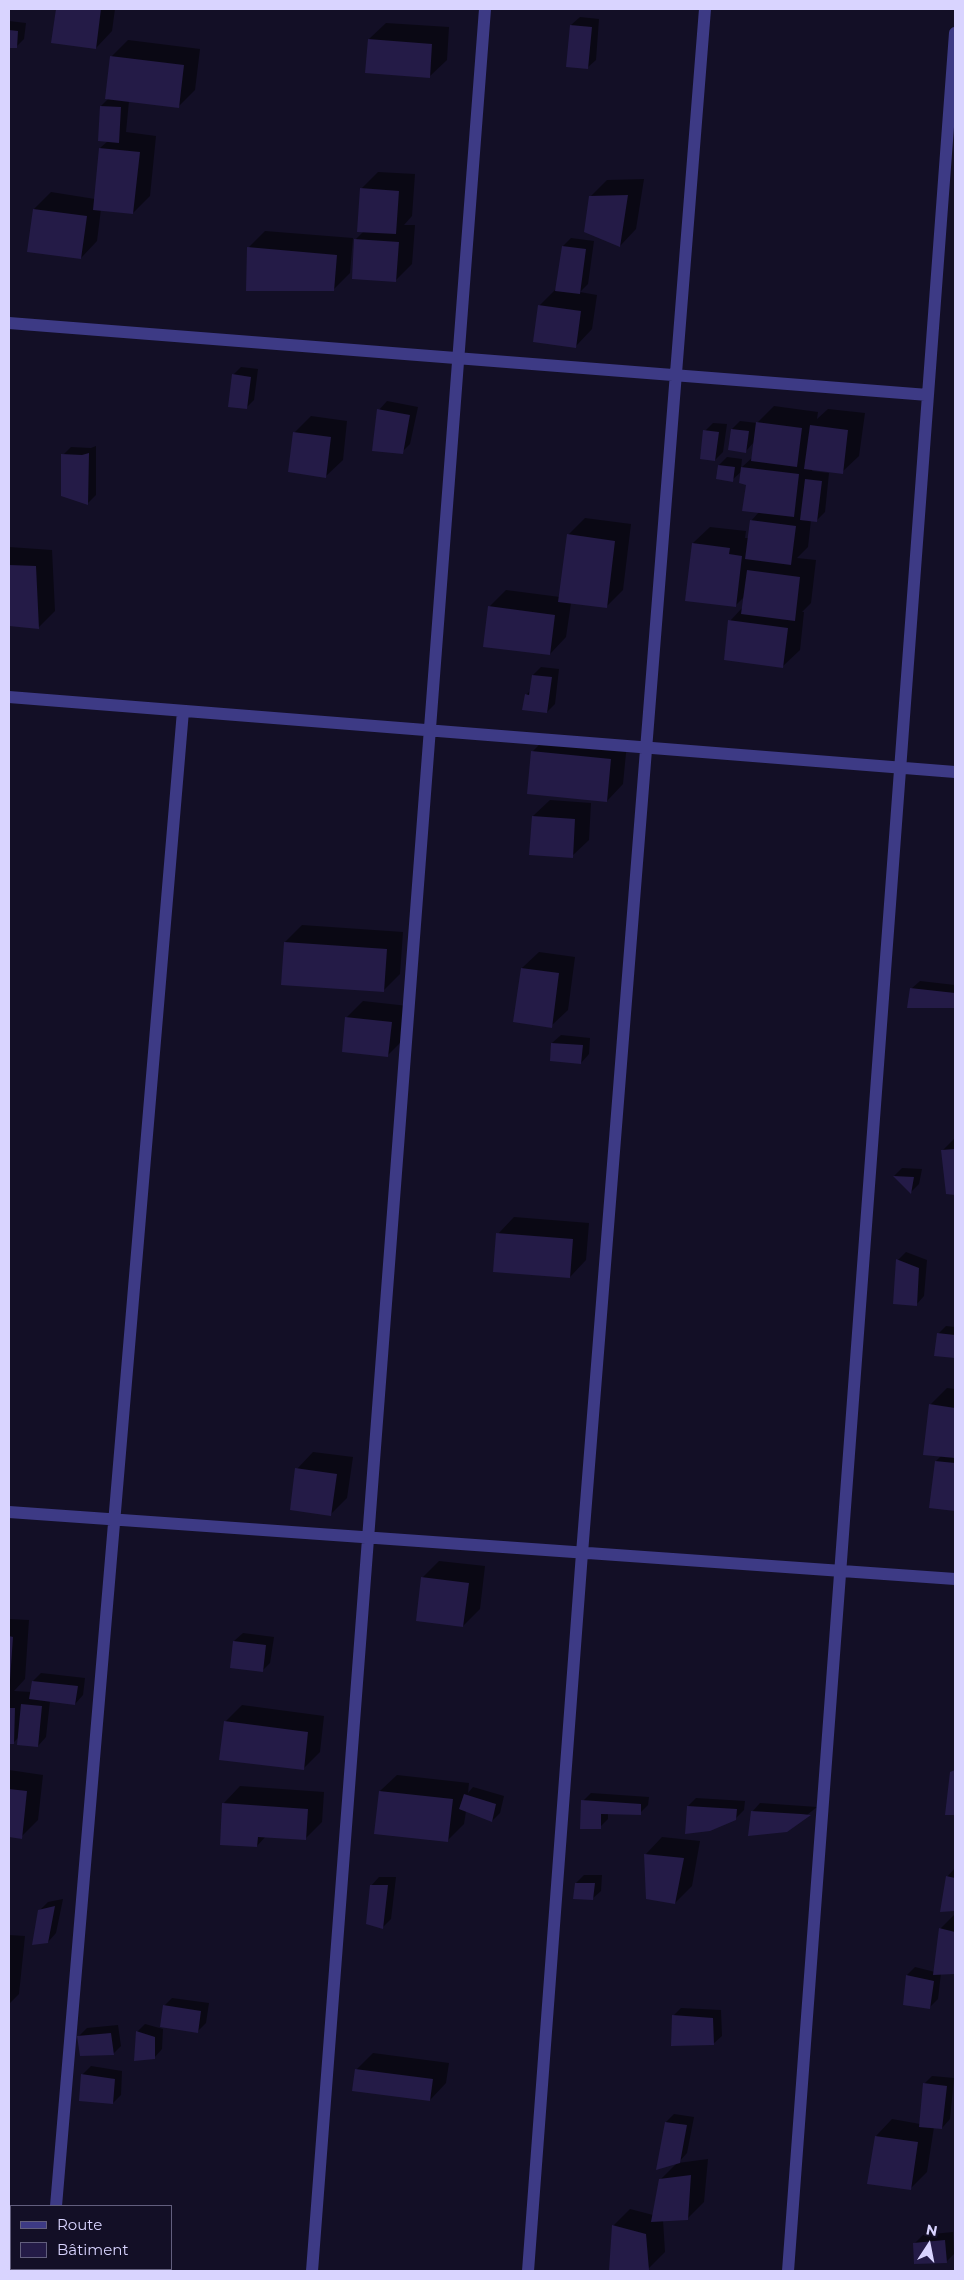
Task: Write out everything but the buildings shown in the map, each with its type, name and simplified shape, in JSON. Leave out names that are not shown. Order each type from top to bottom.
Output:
[{"type":"street","points":[[312,2271],[485,9]]},
{"type":"street","points":[[528,2271],[582,1553],[705,9]]},
{"type":"street","points":[[788,2271],[955,33]]},
{"type":"street","points":[[9,323],[928,395]]},
{"type":"street","points":[[9,697],[955,772]]},
{"type":"street","points":[[56,2205],[183,711]]},
{"type":"street","points":[[9,1512],[955,1579]]}]
